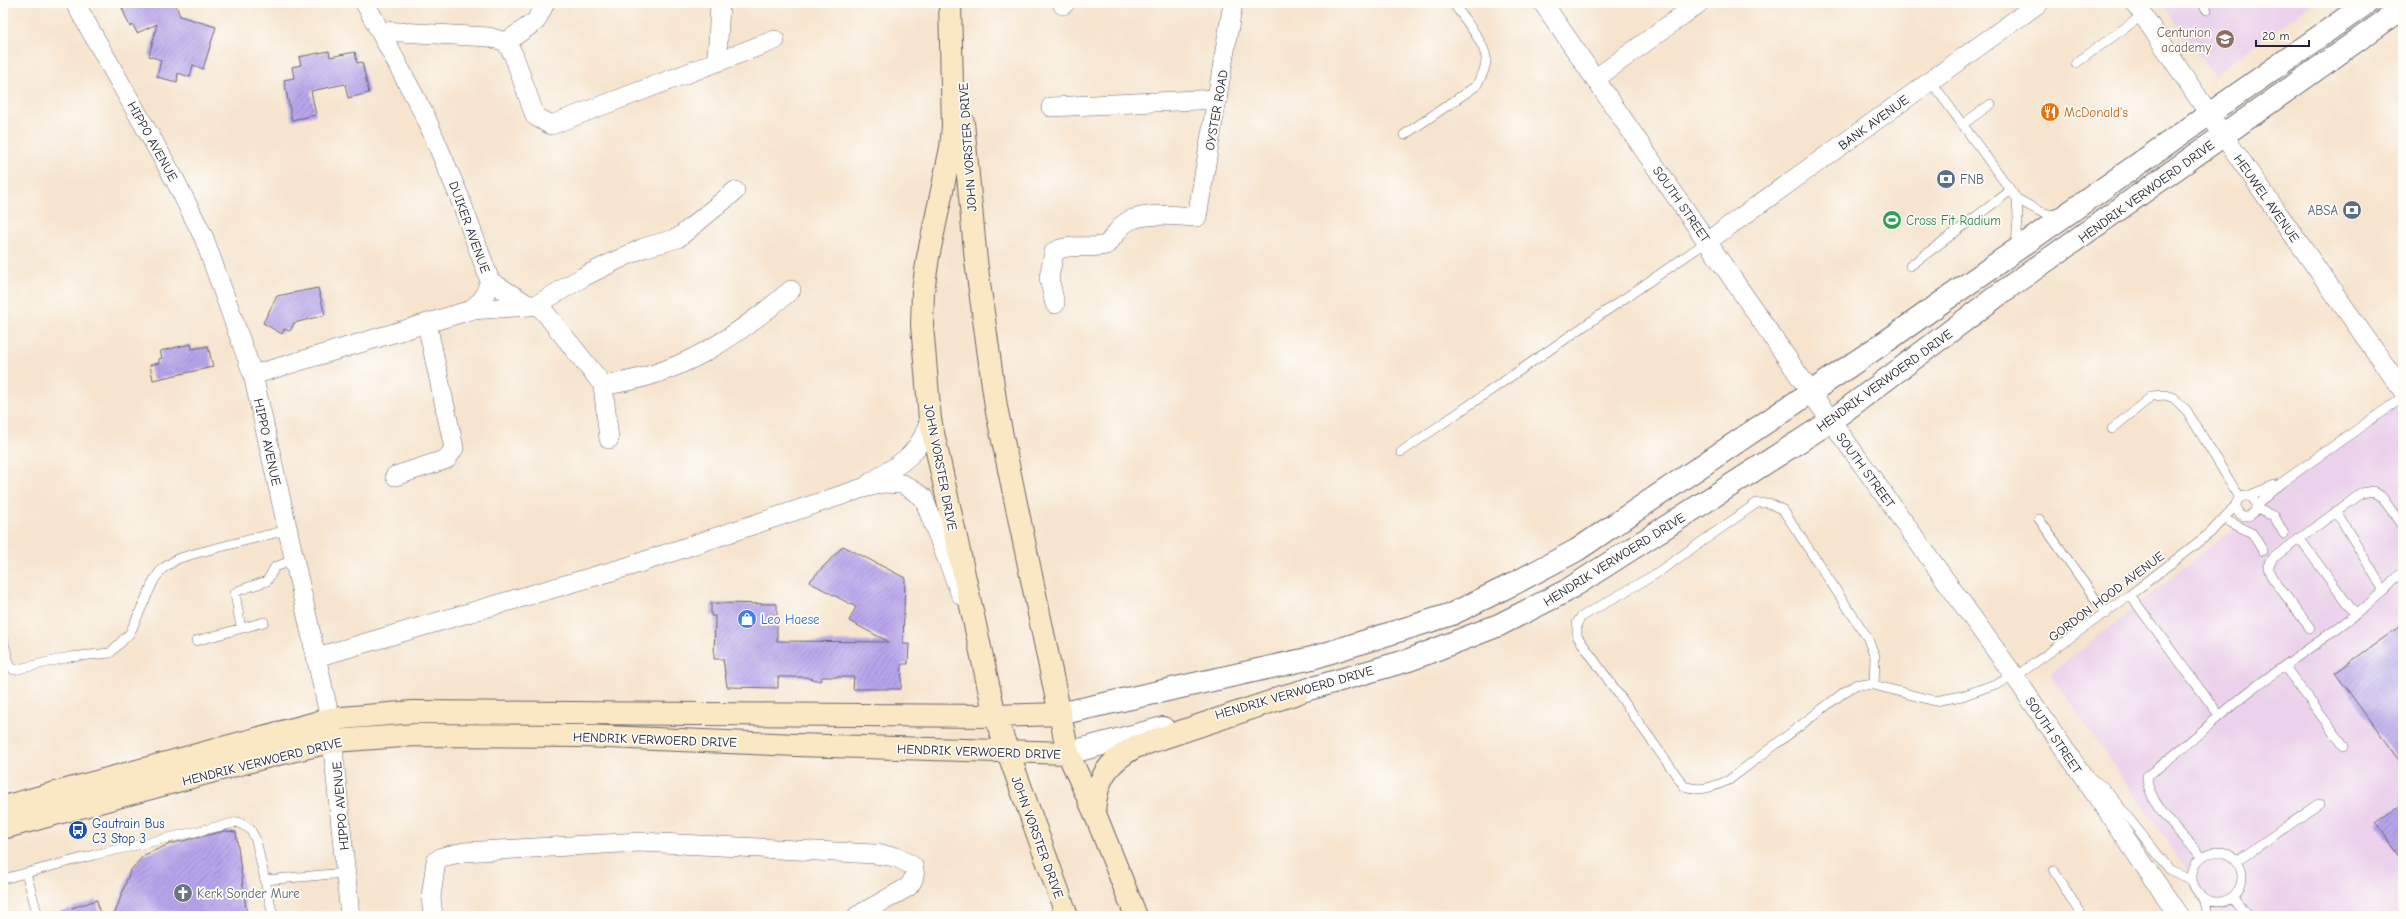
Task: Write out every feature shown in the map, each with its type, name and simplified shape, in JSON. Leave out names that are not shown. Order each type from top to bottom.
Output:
[{"type":"main road","name":"JOHN VORSTER DRIVE","points":[[950,3],[953,126],[951,148],[928,257],[923,291],[922,325],[930,419],[994,716],[1006,752],[1068,916]]},
{"type":"main road","name":"JOHN VORSTER DRIVE","points":[[959,3],[963,129],[976,261],[995,399],[1068,753],[1094,811],[1136,916]]},
{"type":"main road","points":[[1094,811],[1098,784],[1112,763],[1121,755],[1135,747],[1298,693]]},
{"type":"main road","name":"HENDRIK VERWOERD DRIVE","points":[[3,807],[330,719],[421,712],[994,716],[1059,714]]},
{"type":"main road","name":"HENDRIK VERWOERD DRIVE","points":[[3,828],[270,756],[334,741],[416,735],[583,736],[1068,753]]},
{"type":"street","name":"HIPPO AVENUE","points":[[75,3],[171,173],[202,232],[253,375],[317,657],[334,741],[350,916]]},
{"type":"street","name":"DUIKER AVENUE","points":[[253,375],[471,310],[483,299],[490,281],[459,196],[429,125],[365,3]]},
{"type":"street","points":[[506,42],[536,21],[546,3]]},
{"type":"street","points":[[717,61],[720,3]]},
{"type":"street","name":"OYSTER ROAD","points":[[1055,304],[1049,278],[1054,252],[1061,247],[1085,248],[1106,245],[1125,223],[1137,218],[1169,215],[1198,217],[1233,3]]},
{"type":"street","name":"SOUTH STREET","points":[[1544,3],[1830,421],[2015,677],[2179,916]]},
{"type":"street","points":[[1595,79],[1699,3]]},
{"type":"street","name":"BANK AVENUE","points":[[1708,241],[2039,3]]},
{"type":"street","name":"HENDRIK VERWOERD DRIVE","points":[[1059,714],[1312,658],[1452,614],[1514,584],[1577,550],[1811,393],[2015,251],[2208,113],[2367,3]]},
{"type":"street","name":"HENDRIK VERWOERD DRIVE","points":[[1068,753],[1298,693],[1409,660],[1499,625],[1560,595],[1830,421],[2005,290],[2403,8]]},
{"type":"street","name":"HEUWEL AVENUE","points":[[2139,9],[2223,135],[2403,391]]},
{"type":"street","points":[[381,31],[489,37],[506,42],[514,56],[535,116],[551,125],[775,40]]},
{"type":"street","points":[[1051,106],[1218,99]]},
{"type":"street","points":[[471,310],[534,305],[583,276],[643,248],[678,238],[735,191]]},
{"type":"street","points":[[490,281],[534,305],[603,385],[609,439]]},
{"type":"street","points":[[603,385],[624,383],[707,352],[752,323],[791,290]]},
{"type":"street","points":[[395,476],[447,459],[454,448],[427,324]]},
{"type":"street","points":[[860,489],[906,459],[914,452],[926,434],[930,419]]},
{"type":"street","points":[[317,657],[630,566],[860,489],[883,483],[904,484],[923,497],[929,507],[979,645]]},
{"type":"street","points":[[433,916],[431,897],[436,861],[442,856],[464,852],[646,842],[875,854],[896,857],[913,866],[915,871],[911,884],[857,916]]},
{"type":"lane","points":[[1404,135],[1476,86],[1483,74],[1487,59],[1484,48],[1453,3]]},
{"type":"lane","points":[[2076,63],[2139,9]]},
{"type":"lane","points":[[1930,80],[2017,199],[2043,213],[2064,216]]},
{"type":"lane","points":[[1963,124],[1991,104]]},
{"type":"lane","points":[[1910,266],[2010,190]]},
{"type":"lane","points":[[2015,251],[2018,217],[2017,199]]},
{"type":"lane","points":[[1401,452],[1708,241]]},
{"type":"lane","points":[[2112,430],[2152,396],[2166,395],[2174,398],[2187,411],[2242,500],[2251,511],[2252,533],[2263,551]]},
{"type":"lane","name":"GORDON HOOD AVENUE","points":[[2210,533],[2251,511],[2282,483],[2403,397]]},
{"type":"lane","name":"GORDON HOOD AVENUE","points":[[1874,685],[1875,656],[1867,637],[1783,510],[1769,503],[1757,503],[1738,514],[1654,575],[1581,617],[1577,624],[1577,636],[1684,786],[1695,790],[1710,788],[1729,780],[1843,693],[1858,684],[1874,685],[1935,701],[1962,696],[2015,677],[2106,614],[2210,533],[2242,500],[2282,483]]},
{"type":"lane","points":[[2310,628],[2280,589],[2268,568],[2273,558],[2362,493],[2373,491],[2382,497],[2403,527]]},
{"type":"lane","points":[[2242,500],[2239,513],[2251,511],[2274,516],[2284,534]]},
{"type":"lane","points":[[2336,511],[2384,591]]},
{"type":"lane","points":[[2039,519],[2106,614]]},
{"type":"lane","points":[[2230,522],[2252,533]]},
{"type":"lane","points":[[3,640],[10,666],[14,670],[70,657],[110,653],[130,634],[154,580],[162,569],[177,559],[287,530]]},
{"type":"lane","points":[[2299,538],[2355,614]]},
{"type":"lane","points":[[241,628],[235,594],[240,590],[267,581],[275,567],[294,560]]},
{"type":"lane","points":[[2201,856],[2155,802],[2147,787],[2146,776],[2168,761],[2219,715],[2384,591],[2403,570]]},
{"type":"lane","points":[[2130,595],[2219,715]]},
{"type":"lane","points":[[196,641],[264,622]]},
{"type":"lane","points":[[2285,666],[2344,746]]},
{"type":"lane","points":[[2079,772],[2104,786],[2170,870],[2191,879]]},
{"type":"lane","points":[[2237,862],[2319,804]]},
{"type":"lane","points":[[3,879],[101,853],[238,822],[245,824],[253,833],[265,880],[272,916]]},
{"type":"lane","points":[[2209,852],[2222,852],[2237,862],[2241,870],[2242,880],[2233,896],[2220,902],[2205,900],[2196,892],[2191,879],[2192,869],[2201,856],[2209,852]]},
{"type":"lane","points":[[2054,871],[2082,916]]},
{"type":"lane","points":[[26,873],[38,916]]},
{"type":"lane","points":[[265,880],[345,873]]},
{"type":"lane","points":[[2233,896],[2248,916]]},
{"type":"lane","points":[[2205,900],[2208,916]]},
{"type":"shaded area","name":"Centurion academy","points":[[2161,3],[2313,3],[2213,75]]},
{"type":"shaded area","points":[[2403,394],[2403,916],[2219,916],[2050,674]]},
{"type":"building","points":[[134,3],[175,3],[180,16],[216,27],[203,69],[193,65],[190,77],[178,73],[177,82],[157,77],[161,60],[149,56],[157,24],[137,33],[133,25],[130,27],[122,8]]},
{"type":"building","points":[[329,51],[330,57],[355,52],[357,63],[362,62],[369,93],[348,98],[345,84],[311,91],[316,115],[292,120],[284,80],[294,78],[292,67],[301,65],[299,57]]},
{"type":"building","points":[[318,288],[325,315],[294,323],[290,331],[284,329],[282,334],[263,323],[277,296]]},
{"type":"building","points":[[191,344],[192,349],[208,346],[213,367],[153,380],[150,365],[159,363],[159,359],[162,358],[160,351]]},
{"type":"building","name":"Leo Haese","points":[[843,546],[905,578],[903,644],[909,644],[908,664],[902,664],[901,689],[853,689],[854,677],[822,677],[820,681],[805,677],[778,677],[778,688],[727,687],[723,659],[714,659],[715,616],[711,616],[711,603],[777,604],[777,641],[889,642],[849,621],[856,607],[809,582]]},
{"type":"building","points":[[2403,624],[2403,766],[2335,673]]},
{"type":"building","points":[[2403,804],[2403,861],[2376,823]]},
{"type":"building","name":"Kerk Sonder Mure","points":[[225,831],[236,832],[247,916],[114,916],[130,871],[144,855],[170,844]]},
{"type":"building","points":[[97,900],[100,916],[57,916],[56,913]]},
{"type":"place","name":"Centurion academy","points":[[2225,39]]},
{"type":"place","name":"McDonald's","points":[[2050,112]]},
{"type":"place","name":"FNB","points":[[1946,179]]},
{"type":"place","name":"ABSA","points":[[2352,210]]},
{"type":"place","name":"Cross Fit Radium","points":[[1892,220]]},
{"type":"place","name":"Leo Haese","points":[[747,619]]},
{"type":"place","name":"Gautrain Bus C3 Stop 3","points":[[78,830]]},
{"type":"place","name":"Kerk Sonder Mure","points":[[183,893]]}]
